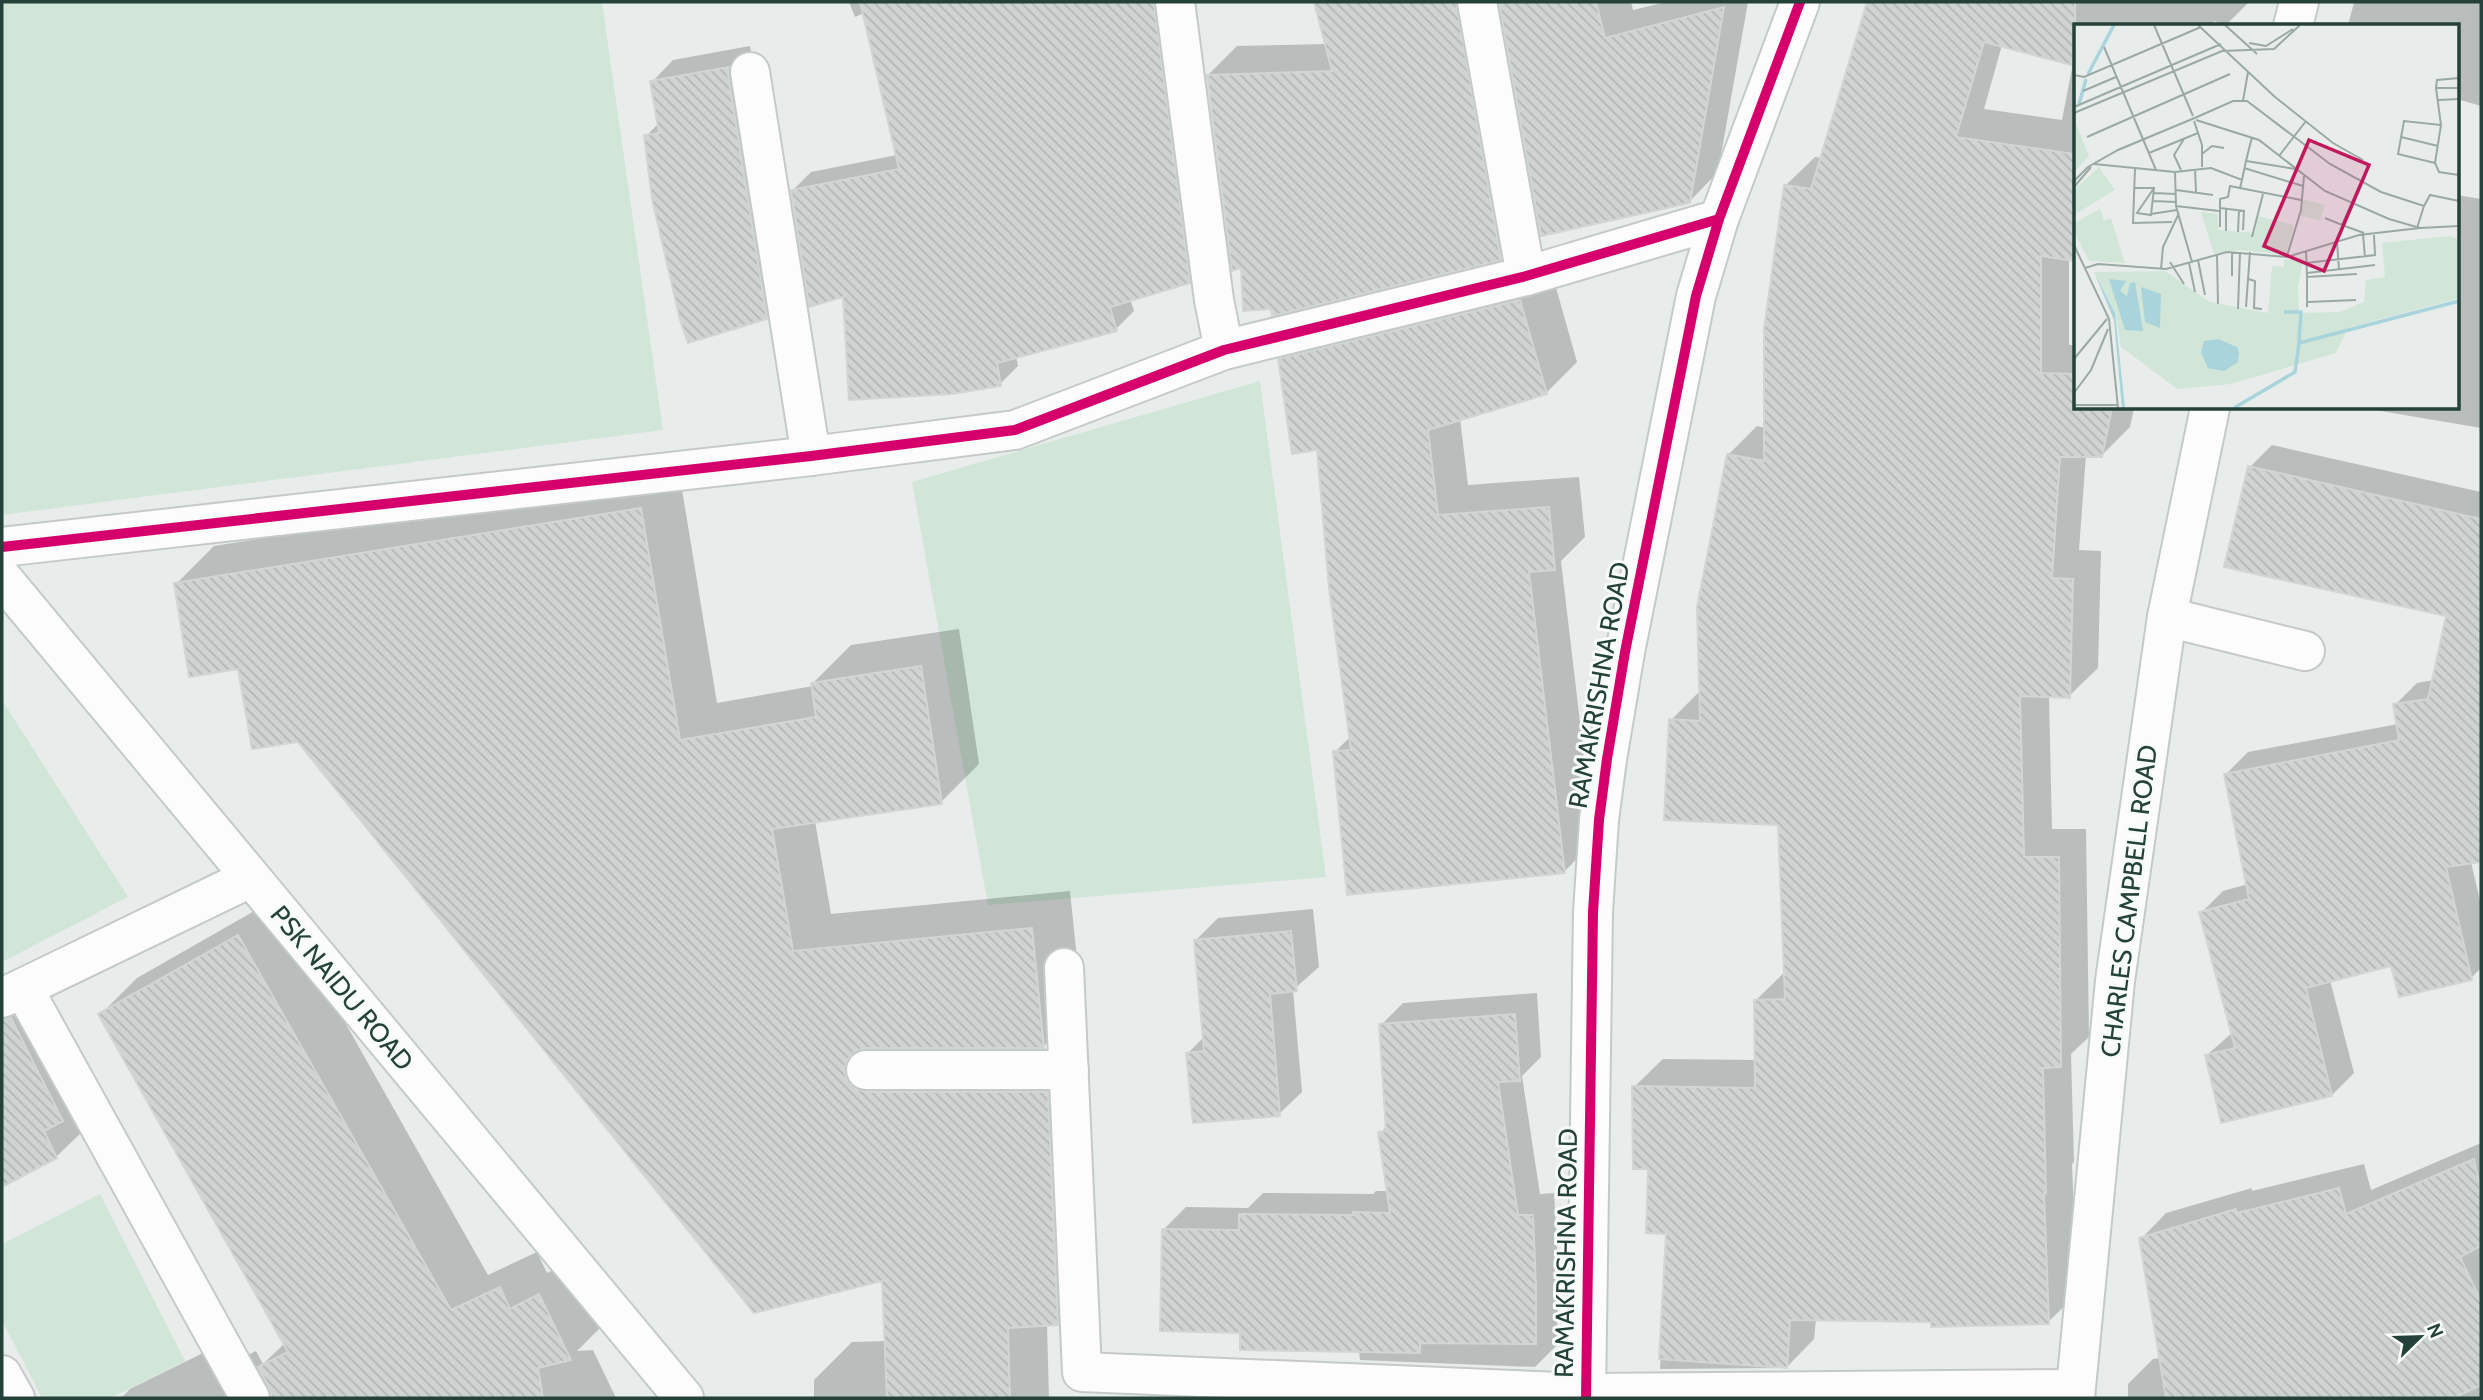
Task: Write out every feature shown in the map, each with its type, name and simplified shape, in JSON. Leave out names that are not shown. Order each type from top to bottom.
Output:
[{"type":"street","points":[[1175,2],[1214,300],[1224,350]]},
{"type":"street","points":[[1477,2],[1526,276]]},
{"type":"street","name":"RAMAKRISHNA ROAD","points":[[1586,1395],[1593,912],[1599,820],[1625,652],[1696,296],[1718,219],[1800,2]]},
{"type":"street","points":[[2292,24],[2298,2]]},
{"type":"street","points":[[750,72],[811,456]]},
{"type":"street","points":[[2,547],[811,456],[1015,430],[1224,350],[1526,276],[1718,219]]},
{"type":"street","name":"CHARLES CAMPBELL ROAD","points":[[2075,1394],[2115,981],[2168,617],[2210,410]]},
{"type":"street","name":"PSK NAIDU ROAD","points":[[2,578],[684,1398]]},
{"type":"street","points":[[2168,617],[2305,651]]},
{"type":"street","points":[[250,878],[12,993],[250,1398]]},
{"type":"street","points":[[1064,968],[1083,1385],[1586,1395],[2075,1394]]},
{"type":"street","points":[[866,1070],[1069,1070]]},
{"type":"street","points":[[2,1375],[15,1398]]},
{"type":"green space","points":[[2,2],[602,2],[663,430],[2,515]]},
{"type":"green space","points":[[1260,381],[1326,877],[988,905],[912,482]]},
{"type":"green space","points":[[2,700],[128,897],[2,962]]},
{"type":"green space","points":[[100,1194],[185,1361],[111,1398],[42,1398],[2,1320],[2,1244]]},
{"type":"building","points":[[860,2],[1154,2],[1190,283],[1110,307],[1117,331],[997,363],[1001,386],[952,394],[849,400],[843,297],[809,307],[791,190],[899,169]]},
{"type":"building","points":[[1314,2],[1456,2],[1501,260],[1272,316],[1271,309],[1243,311],[1241,268],[1232,271],[1207,75],[1332,71]]},
{"type":"building","points":[[1499,2],[1596,2],[1605,38],[1724,7],[1690,203],[1541,236]]},
{"type":"building","points":[[1867,2],[2075,2],[2074,66],[1984,42],[1956,137],[2074,154],[2074,261],[2041,256],[2041,373],[2074,374],[2074,410],[2112,410],[2102,457],[2060,457],[2052,578],[2073,579],[2070,698],[2020,696],[2024,857],[2059,857],[2061,1067],[2043,1068],[2049,1324],[1931,1327],[1931,1322],[1790,1320],[1787,1368],[1659,1359],[1666,1234],[1646,1233],[1648,1169],[1633,1169],[1632,1086],[1755,1088],[1754,1000],[1785,999],[1778,825],[1664,820],[1669,719],[1700,721],[1697,607],[1727,454],[1764,461],[1764,329],[1784,185],[1811,189]]},
{"type":"building","points":[[729,67],[728,75],[767,319],[688,343],[680,320],[652,199],[644,135],[659,133],[650,81]]},
{"type":"building","points":[[1520,300],[1547,394],[1428,430],[1438,515],[1549,507],[1555,570],[1529,572],[1565,873],[1347,895],[1333,751],[1351,750],[1329,588],[1317,450],[1292,454],[1278,359]]},
{"type":"building","points":[[2248,466],[2481,519],[2481,862],[2446,867],[2472,980],[2399,997],[2391,966],[2306,988],[2332,1096],[2221,1123],[2205,1055],[2235,1048],[2199,912],[2249,899],[2224,774],[2399,740],[2393,704],[2428,699],[2446,616],[2224,567]]},
{"type":"building","points":[[641,508],[680,740],[816,717],[811,683],[921,666],[942,804],[772,829],[793,951],[1032,928],[1044,1048],[866,1048],[855,1051],[847,1060],[844,1069],[847,1081],[856,1089],[866,1092],[1048,1092],[1058,1325],[1008,1328],[1010,1398],[887,1398],[882,1281],[754,1313],[298,742],[252,749],[238,669],[189,677],[174,583]]},
{"type":"building","points":[[1291,931],[1297,991],[1270,994],[1280,1116],[1193,1123],[1186,1053],[1204,1051],[1194,940]]},
{"type":"building","points":[[238,935],[451,1310],[500,1287],[510,1309],[539,1294],[571,1360],[538,1368],[543,1398],[272,1398],[258,1367],[288,1352],[98,1014]]},
{"type":"building","points":[[1515,1014],[1520,1081],[1498,1082],[1518,1215],[1533,1215],[1536,1344],[1420,1343],[1420,1353],[1240,1350],[1240,1333],[1160,1331],[1162,1229],[1239,1230],[1239,1214],[1390,1213],[1378,1132],[1386,1131],[1379,1024]]},
{"type":"building","points":[[11,1018],[63,1121],[44,1131],[57,1158],[2,1187],[2,1020]]},
{"type":"building","points":[[2474,1159],[2481,1191],[2481,1246],[2460,1257],[2481,1301],[2481,1385],[2454,1398],[2166,1398],[2139,1238],[2236,1209],[2237,1213],[2339,1188],[2346,1214]]},
{"type":"cycle path","points":[[1586,1398],[1593,912],[1599,820],[1607,759],[1625,652],[1696,296],[1719,219],[1800,2]]},
{"type":"cycle path","points":[[2,547],[811,456],[1015,430],[1224,350],[1526,276],[1719,219]]}]
